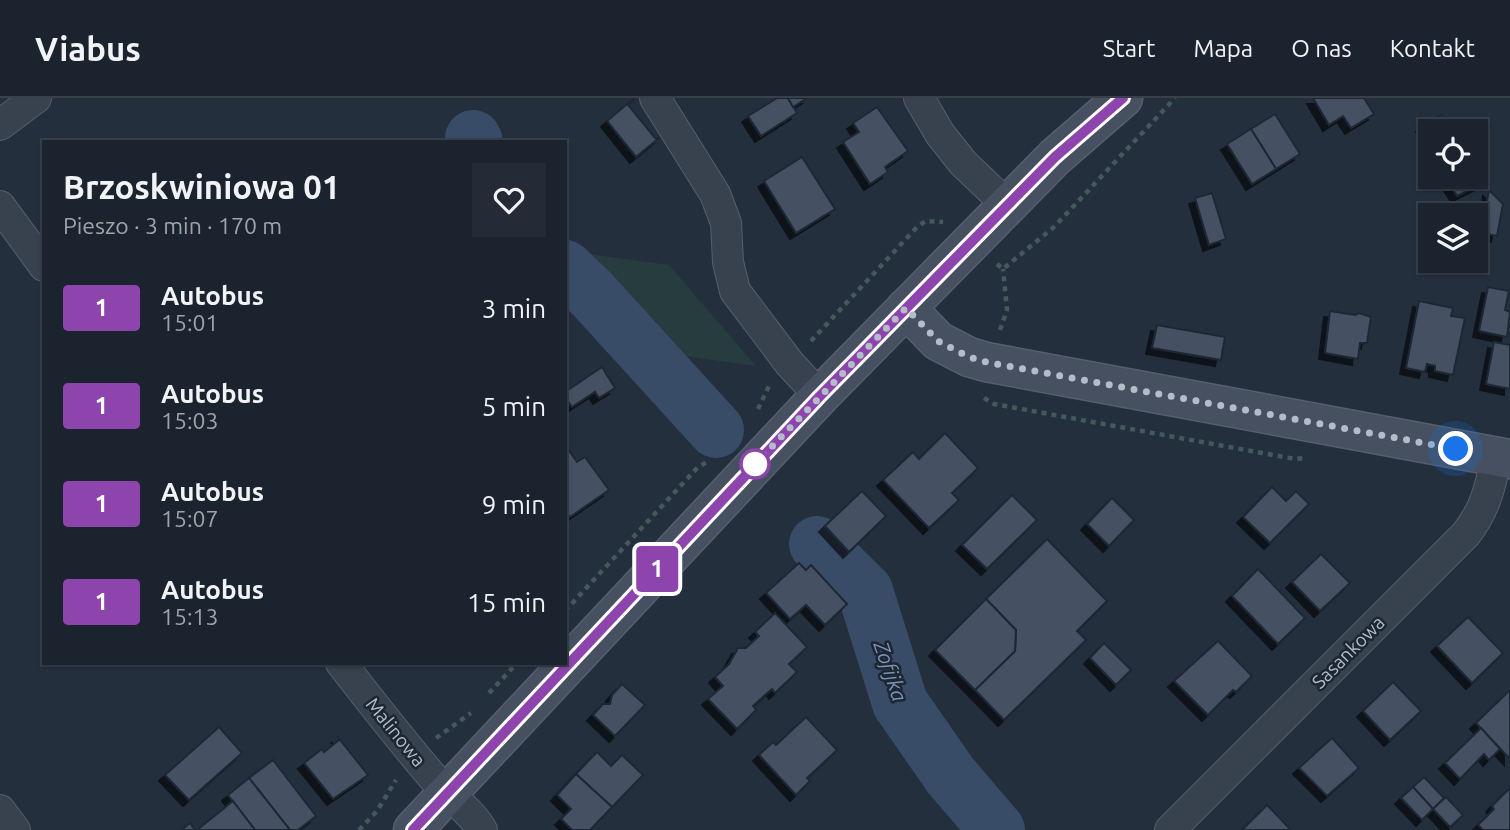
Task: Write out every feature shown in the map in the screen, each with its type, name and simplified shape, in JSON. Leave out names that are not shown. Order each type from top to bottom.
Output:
[{"type":"street","points":[[0,125],[36,98]]},
{"type":"street","points":[[655,98],[715,194],[726,223],[728,262],[735,291],[790,364],[820,396]]},
{"type":"street","points":[[919,98],[940,134],[963,163],[1007,205]]},
{"type":"street","points":[[413,830],[820,396],[1055,157],[1123,98]]},
{"type":"street","points":[[0,206],[42,263]]},
{"type":"street","points":[[906,308],[938,341],[969,357],[986,362],[1504,457]]},
{"type":"street","name":"Sasankowa","points":[[1170,830],[1466,534],[1481,514],[1504,457]]},
{"type":"street","name":"Malinowa","points":[[343,665],[447,794],[482,830]]},
{"type":"street","points":[[0,810],[15,830]]},
{"type":"green space","points":[[588,254],[669,265],[756,366],[684,356]]},
{"type":"building","points":[[777,98],[788,98],[797,113],[761,136],[748,116]]},
{"type":"building","points":[[788,98],[807,98],[793,107]]},
{"type":"building","points":[[1313,98],[1364,98],[1374,114],[1351,128],[1343,116],[1329,125]]},
{"type":"building","points":[[633,99],[628,105],[655,138],[659,138],[636,157],[607,121]]},
{"type":"building","points":[[877,107],[908,151],[885,167],[888,172],[870,184],[843,142],[859,132],[853,123]]},
{"type":"building","points":[[1275,114],[1300,154],[1276,169],[1251,129]]},
{"type":"building","points":[[1251,129],[1276,169],[1252,184],[1227,144]]},
{"type":"building","points":[[802,157],[835,209],[796,233],[764,181]]},
{"type":"building","points":[[1453,189],[1471,189],[1457,196]]},
{"type":"building","points":[[1489,190],[1503,204],[1497,236],[1488,234],[1487,203]]},
{"type":"building","points":[[1212,193],[1226,239],[1209,245],[1195,198]]},
{"type":"building","points":[[1488,287],[1509,291],[1505,310],[1510,312],[1507,337],[1479,331]]},
{"type":"building","points":[[1419,301],[1453,308],[1451,316],[1465,318],[1453,375],[1435,371],[1435,366],[1427,364],[1425,372],[1406,368]]},
{"type":"building","points":[[1330,311],[1355,315],[1359,313],[1371,317],[1367,343],[1360,343],[1358,359],[1325,353]]},
{"type":"building","points":[[1157,325],[1225,337],[1221,360],[1152,348]]},
{"type":"building","points":[[1494,342],[1510,345],[1510,389],[1486,384]]},
{"type":"building","points":[[602,367],[615,388],[599,398],[595,392],[572,407],[567,400],[567,391]]},
{"type":"building","points":[[945,433],[978,468],[952,493],[959,500],[929,528],[883,480],[913,452],[919,459]]},
{"type":"building","points":[[567,448],[577,462],[585,457],[609,490],[570,517],[567,513]]},
{"type":"building","points":[[1272,487],[1286,501],[1296,491],[1309,504],[1270,543],[1243,517]]},
{"type":"building","points":[[862,491],[886,516],[849,552],[825,526]]},
{"type":"building","points":[[1012,495],[1037,520],[987,569],[962,545]]},
{"type":"building","points":[[1112,498],[1134,520],[1109,546],[1087,524]]},
{"type":"building","points":[[1047,539],[1107,601],[1077,631],[1086,640],[1004,720],[975,690],[1015,651],[1016,630],[986,599]]},
{"type":"building","points":[[1321,554],[1350,583],[1320,611],[1292,582]]},
{"type":"building","points":[[799,563],[806,570],[811,565],[847,604],[825,625],[806,605],[790,619],[766,593]]},
{"type":"building","points":[[1258,569],[1305,618],[1278,644],[1232,596]]},
{"type":"building","points":[[986,599],[1016,630],[1015,651],[975,690],[935,650]]},
{"type":"building","points":[[775,613],[807,647],[789,664],[797,672],[775,693],[772,689],[753,706],[756,710],[737,729],[708,699],[723,686],[715,677],[729,664],[738,648],[746,648],[759,636],[755,632]]},
{"type":"building","points":[[1468,617],[1503,653],[1472,683],[1437,646]]},
{"type":"building","points":[[1218,641],[1252,676],[1236,692],[1233,690],[1208,715],[1174,681]]},
{"type":"building","points":[[1104,643],[1131,670],[1116,685],[1090,658]]},
{"type":"building","points":[[1393,682],[1421,711],[1390,740],[1363,711]]},
{"type":"building","points":[[622,684],[645,705],[615,736],[593,715],[603,704],[610,704],[612,695]]},
{"type":"building","points":[[1510,690],[1510,759],[1476,723]]},
{"type":"building","points":[[806,717],[837,750],[807,778],[810,781],[796,795],[759,755],[773,742],[776,745]]},
{"type":"building","points":[[219,727],[242,753],[189,800],[165,775]]},
{"type":"building","points":[[1481,728],[1500,749],[1489,760],[1484,754],[1460,779],[1445,763]]},
{"type":"building","points":[[337,736],[368,775],[333,799],[304,763],[339,740]]},
{"type":"building","points":[[1332,738],[1359,768],[1327,796],[1299,768]]},
{"type":"building","points":[[597,752],[611,766],[622,755],[643,775],[612,807],[576,774]]},
{"type":"building","points":[[273,760],[316,816],[298,830],[290,830],[249,778]]},
{"type":"building","points":[[576,774],[612,807],[590,830],[572,830],[561,819],[571,809],[557,795]]},
{"type":"building","points":[[1424,777],[1444,798],[1433,809],[1413,787]]},
{"type":"building","points":[[249,778],[290,830],[255,830],[228,795]]},
{"type":"building","points":[[1413,787],[1433,809],[1422,820],[1401,798]]},
{"type":"building","points":[[1510,788],[1510,830],[1483,830],[1478,825]]},
{"type":"building","points":[[1446,797],[1463,815],[1450,827],[1433,809]]},
{"type":"building","points":[[233,801],[255,830],[197,830]]},
{"type":"building","points":[[1267,805],[1291,830],[1242,830]]},
{"type":"building","points":[[190,823],[195,830],[181,830]]},
{"type":"waterway","name":"Zofijka","points":[[567,270],[716,430]]},
{"type":"waterway","name":"Zofijka","points":[[817,544],[865,591],[900,703],[950,775],[997,830]]},
{"type":"bus line","name":"1","points":[[413,830],[820,396],[1055,157],[1123,98]]},
{"type":"route","points":[[755,464],[906,308],[938,341],[969,357],[986,362],[1456,449]]}]
